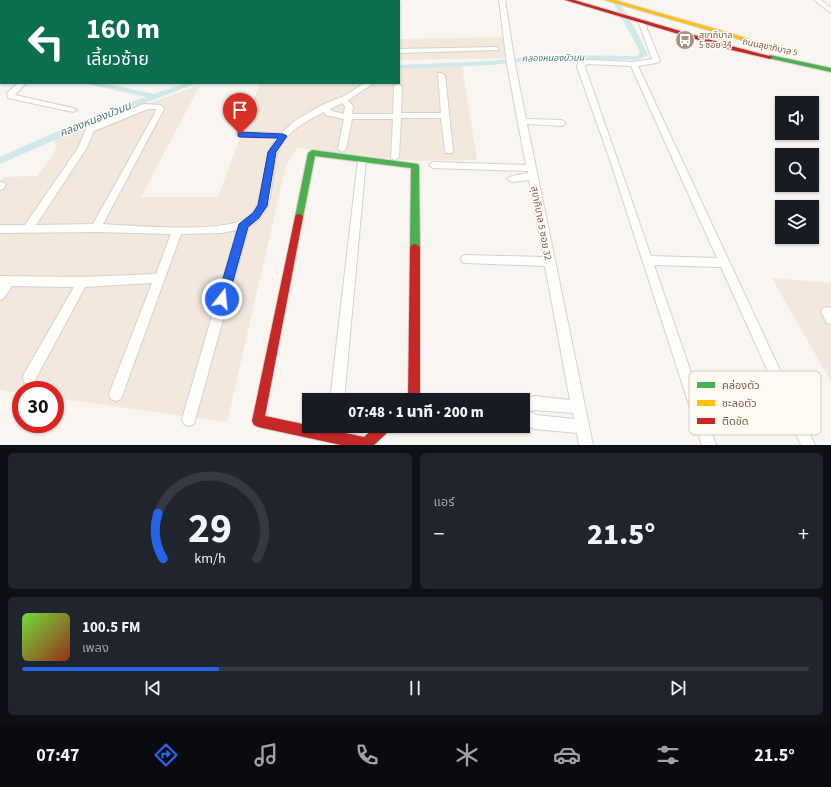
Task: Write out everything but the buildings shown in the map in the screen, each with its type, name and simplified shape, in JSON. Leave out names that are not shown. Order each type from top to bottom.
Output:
[{"type":"main road","name":"ถนนสุขาภิบาล 5","points":[[568,0],[618,15],[637,18],[831,69]]},
{"type":"main road","name":"ถนนสุขาภิบาล 5","points":[[590,0],[637,18]]},
{"type":"main road","name":"ถนนสุขาภิบาล 5","points":[[610,0],[734,36],[831,69]]},
{"type":"main road","points":[[302,427],[258,421],[312,153],[415,166],[415,393]]},
{"type":"main road","points":[[337,433],[366,444],[378,433]]},
{"type":"street","name":"สุขาภิบาล 5 ซอย 32","points":[[502,0],[510,61],[586,445]]},
{"type":"street","points":[[817,0],[831,11]]},
{"type":"street","points":[[637,18],[656,61],[634,64],[589,62],[582,63],[581,67],[689,382]]},
{"type":"street","points":[[400,51],[496,49]]},
{"type":"street","points":[[634,64],[774,371]]},
{"type":"street","points":[[441,75],[449,151]]},
{"type":"street","points":[[21,84],[11,93],[11,96],[73,110]]},
{"type":"street","points":[[0,229],[96,228],[178,230],[234,228],[250,221],[262,206],[272,152],[283,136],[297,122],[325,107],[344,100],[368,84]]},
{"type":"street","points":[[395,157],[398,86]]},
{"type":"street","points":[[342,149],[349,106],[344,100]]},
{"type":"street","points":[[28,229],[82,149],[90,129],[140,108],[150,106],[158,107],[160,109],[158,115],[96,228]]},
{"type":"street","points":[[325,107],[329,113],[348,117],[446,115]]},
{"type":"street","points":[[522,121],[562,123]]},
{"type":"street","points":[[240,134],[283,136]]},
{"type":"street","points":[[338,393],[362,160]]},
{"type":"street","points":[[433,165],[532,172]]},
{"type":"street","points":[[512,179],[532,172]]},
{"type":"street","points":[[189,419],[244,224]]},
{"type":"street","points":[[116,394],[178,230]]},
{"type":"street","points":[[466,259],[550,262]]},
{"type":"street","points":[[648,260],[724,263]]},
{"type":"street","points":[[0,295],[5,281],[82,282],[160,278]]},
{"type":"street","points":[[29,378],[82,282]]},
{"type":"street","points":[[831,313],[827,312],[831,319]]},
{"type":"street","points":[[530,404],[534,403],[579,407]]},
{"type":"street","points":[[530,419],[534,422],[583,427]]},
{"type":"street","points":[[707,435],[710,445]]},
{"type":"street","points":[[803,435],[808,445]]},
{"type":"shaded area","points":[[504,37],[506,58],[400,60],[400,39]]},
{"type":"shaded area","points":[[462,66],[477,160],[415,161],[297,148],[286,166],[227,422],[64,399],[64,381],[12,381],[12,392],[0,390],[0,181],[4,177],[37,176],[53,155],[56,146],[54,137],[200,85],[141,197],[218,197],[260,84],[400,84],[400,69]]},
{"type":"shaded area","points":[[772,278],[831,283],[831,382]]},
{"type":"waterway","name":"คลองหนองบัวมน","points":[[400,67],[491,63],[550,57],[638,58],[644,55],[635,34],[615,0]]},
{"type":"waterway","points":[[97,84],[154,96]]},
{"type":"waterway","name":"คลองหนองบัวมน","points":[[0,161],[95,119],[190,84]]},
{"type":"traffic: fast","points":[[770,57],[831,70]]},
{"type":"traffic: fast","points":[[299,217],[312,153],[415,166],[415,248]]},
{"type":"traffic: slow","points":[[608,0],[734,36],[776,50]]},
{"type":"traffic: jam","points":[[568,0],[734,49],[770,57]]},
{"type":"traffic: jam","points":[[299,217],[258,421],[302,430]]},
{"type":"traffic: jam","points":[[414,393],[415,248]]},
{"type":"traffic: jam","points":[[314,433],[366,444],[378,433]]},
{"type":"place","name":"สุขาภิบาล 5 ซอย 34","points":[[685,40]]},
{"type":"route","points":[[222,299],[244,224],[250,221],[260,211],[272,152],[283,136],[240,134]]}]
